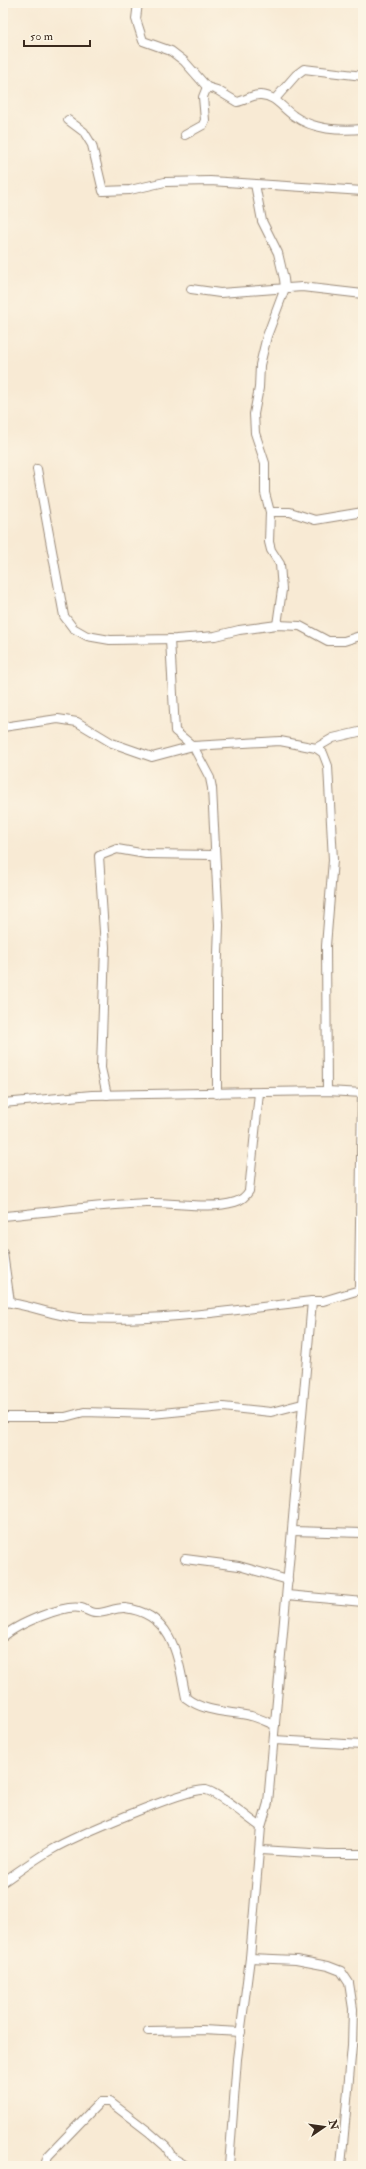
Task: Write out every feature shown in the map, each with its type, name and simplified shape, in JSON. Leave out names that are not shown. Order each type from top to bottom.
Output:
[{"type":"street","points":[[138,3],[136,19],[143,41],[171,51],[184,61],[207,87],[217,90],[237,102],[257,95],[275,99],[294,116],[308,124],[326,129],[363,129]]},
{"type":"street","points":[[275,99],[296,75],[304,69],[363,76]]},
{"type":"street","points":[[185,135],[202,125],[205,120],[203,97],[207,87]]},
{"type":"street","points":[[68,120],[84,132],[92,145],[103,191],[130,190],[151,184],[180,181],[363,190]]},
{"type":"street","points":[[255,184],[262,221],[278,253],[285,288],[267,336],[260,365],[259,388],[254,414],[255,433],[266,469],[265,493],[270,512],[268,542],[280,564],[282,590],[277,625]]},
{"type":"street","points":[[191,289],[220,293],[302,287],[363,294]]},
{"type":"street","points":[[36,469],[48,524],[62,607],[67,623],[78,631],[95,638],[170,639],[215,636],[239,630],[277,625],[300,626],[328,642],[344,641],[363,635]]},
{"type":"street","points":[[270,512],[290,512],[315,520],[363,512]]},
{"type":"street","points":[[170,639],[175,730],[193,746],[210,778],[219,925],[217,984],[217,1094]]},
{"type":"street","points":[[3,727],[58,720],[77,722],[112,743],[152,757],[193,746],[280,741],[316,748],[323,753],[328,766],[333,860],[326,946],[327,1091]]},
{"type":"street","points":[[316,748],[333,738],[363,731]]},
{"type":"street","points":[[107,1095],[101,1068],[105,948],[99,856],[117,848],[146,854],[214,855]]},
{"type":"street","points":[[3,1103],[107,1095],[259,1094],[327,1091],[363,1093],[361,1289],[323,1301],[148,1318],[79,1318],[7,1302],[3,1253]]},
{"type":"street","points":[[3,1216],[43,1214],[84,1207],[148,1203],[221,1204],[242,1199],[249,1191],[259,1094]]},
{"type":"street","points":[[227,2165],[237,2059],[250,1958],[253,1913],[261,1850],[261,1827],[268,1803],[312,1301]]},
{"type":"street","points":[[3,1417],[65,1417],[84,1412],[152,1414],[223,1407],[271,1412],[302,1404]]},
{"type":"street","points":[[292,1530],[363,1533]]},
{"type":"street","points":[[185,1559],[239,1566],[288,1580]]},
{"type":"street","points":[[287,1595],[363,1602]]},
{"type":"street","points":[[3,1637],[43,1614],[69,1608],[80,1608],[96,1613],[124,1608],[148,1616],[162,1626],[171,1638],[181,1670],[186,1698],[202,1707],[218,1712],[252,1716],[275,1725]]},
{"type":"street","points":[[274,1740],[363,1745]]},
{"type":"street","points":[[3,1882],[50,1851],[72,1840],[141,1810],[197,1791],[210,1791],[261,1827]]},
{"type":"street","points":[[261,1850],[328,1854],[363,1854]]},
{"type":"street","points":[[250,1958],[296,1960],[328,1966],[341,1972],[349,1983],[352,1994],[352,2046],[341,2166]]},
{"type":"street","points":[[148,2031],[202,2030],[240,2032]]},
{"type":"street","points":[[47,2166],[46,2162],[48,2156],[100,2102],[105,2101],[110,2102],[166,2147],[171,2163],[186,2166]]}]
